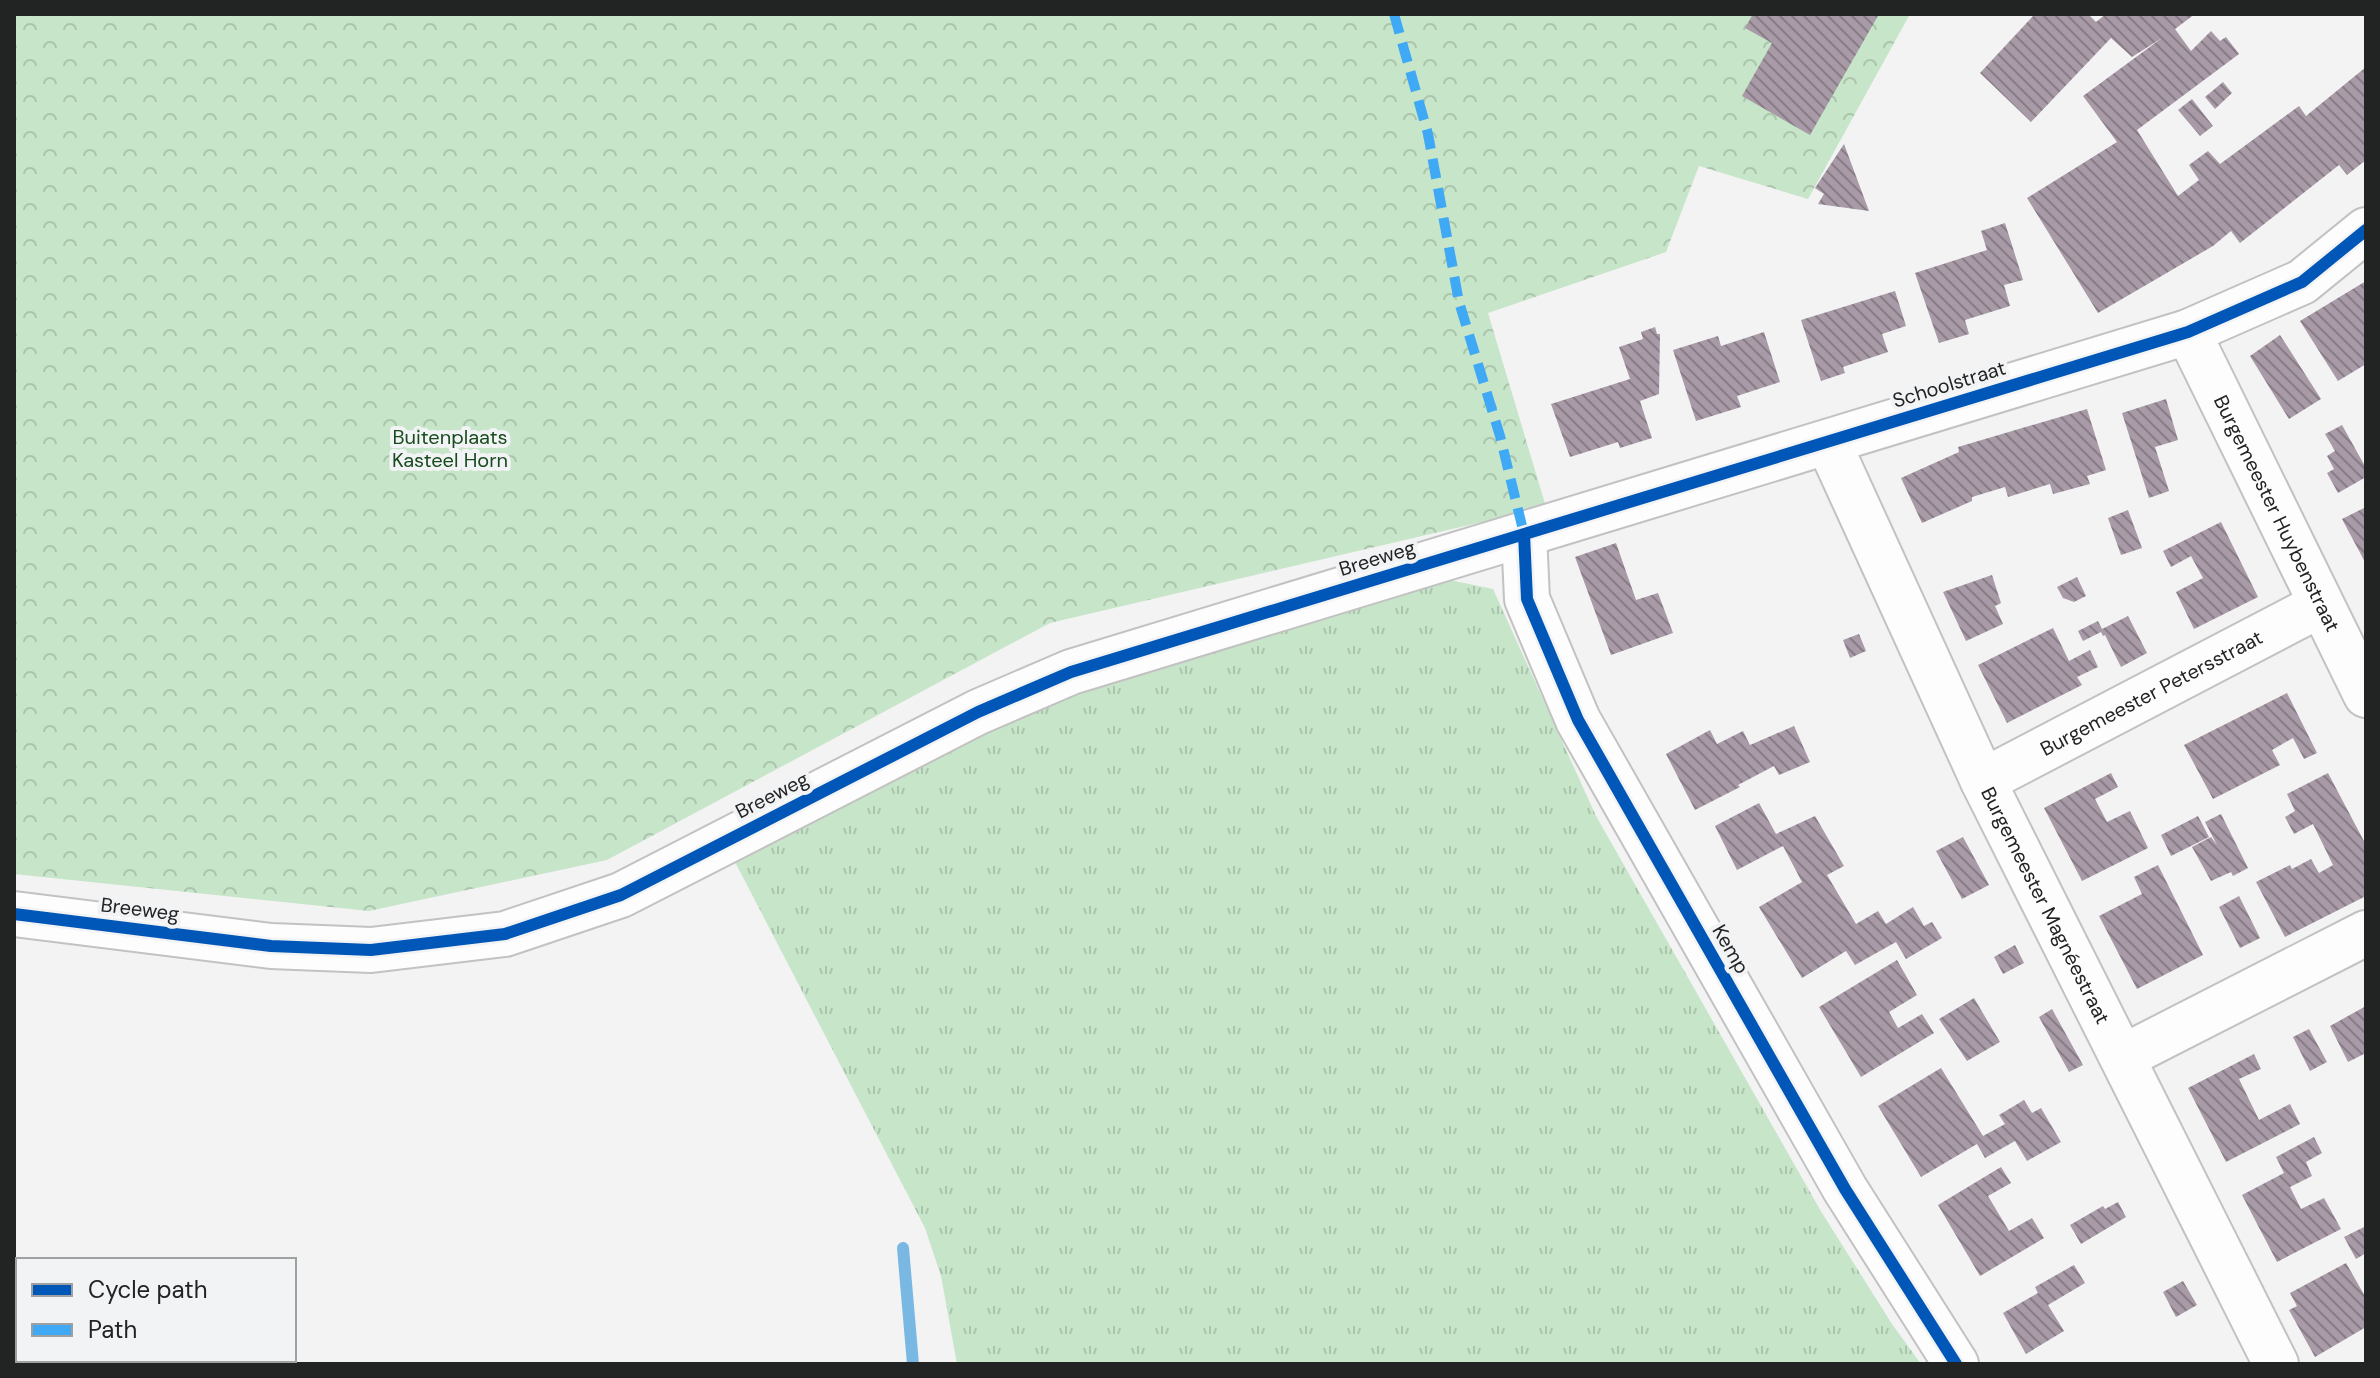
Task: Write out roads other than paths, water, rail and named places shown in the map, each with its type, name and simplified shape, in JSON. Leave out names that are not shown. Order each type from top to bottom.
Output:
[{"type":"street","name":"Schoolstraat","points":[[1524,534],[2188,332],[2302,282],[2366,230]]},
{"type":"street","name":"Burgemeester Huybenstraat","points":[[2188,332],[2366,695]]},
{"type":"street","name":"Burgemeester Magnéestraat","points":[[1828,442],[1983,781],[2276,1364]]},
{"type":"street","name":"Breeweg","points":[[14,914],[271,946],[328,949],[371,950],[505,934],[621,895],[978,712],[1071,672],[1524,534]]},
{"type":"street","name":"Kemp","points":[[1524,534],[1527,599],[1578,720],[1845,1189],[1956,1364]]},
{"type":"street","name":"Burgemeester Petersstraat","points":[[1983,781],[2320,605]]},
{"type":"street","points":[[2123,1057],[2366,933]]},
{"type":"waterway","points":[[903,1248],[913,1364]]},
{"type":"park label","name":"Buitenplaats Kasteel Horn","points":[[450,448]]}]
